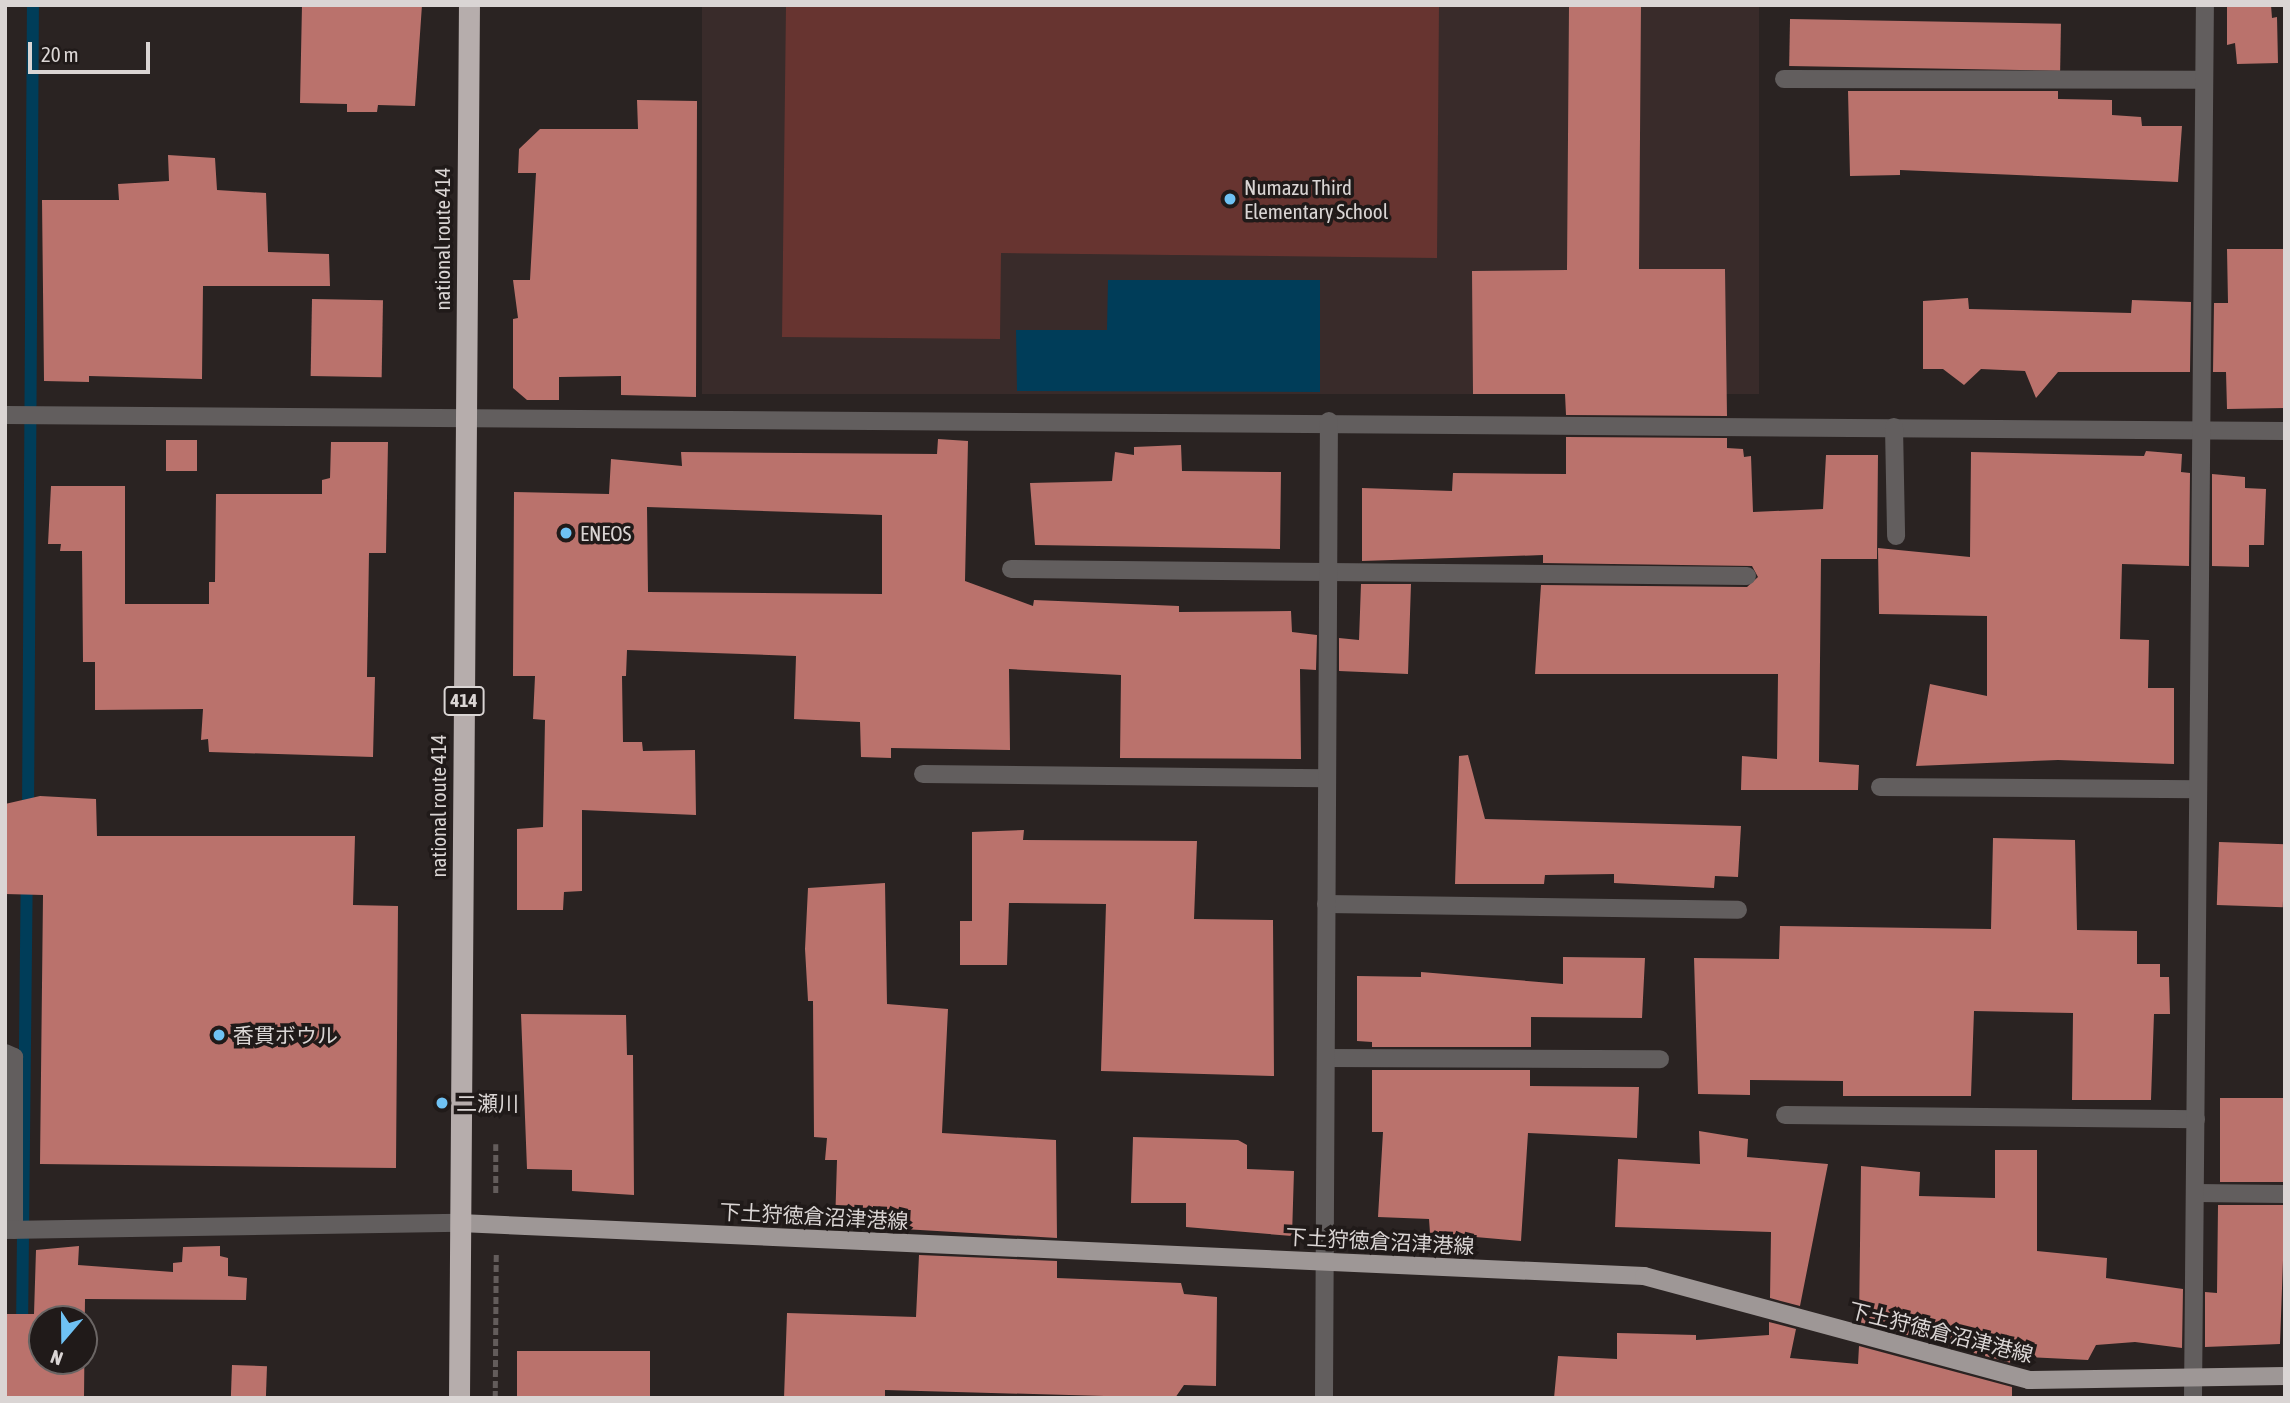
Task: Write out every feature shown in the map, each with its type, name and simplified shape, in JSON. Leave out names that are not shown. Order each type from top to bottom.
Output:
[{"type":"highway","name":"national route 414","points":[[459,1398],[469,5]]},
{"type":"main road","name":"下土狩徳倉沼津港線","points":[[460,1223],[1644,1276],[2029,1380],[2285,1376]]},
{"type":"street","points":[[2193,1398],[2197,1379],[2197,789],[2205,5]]},
{"type":"street","points":[[1784,79],[2204,80]]},
{"type":"street","points":[[5,415],[466,420],[1329,421],[2285,431]]},
{"type":"street","points":[[1324,1398],[1329,421]]},
{"type":"street","points":[[1894,427],[1896,536]]},
{"type":"street","points":[[1011,569],[1747,576]]},
{"type":"street","points":[[923,774],[1327,778]]},
{"type":"street","points":[[1880,787],[2197,789]]},
{"type":"street","points":[[1326,904],[1738,909]]},
{"type":"street","points":[[5,1053],[14,1057],[10,1230],[460,1223]]},
{"type":"street","points":[[1326,1058],[1660,1059]]},
{"type":"street","points":[[1785,1115],[2196,1119]]},
{"type":"street","points":[[2197,1193],[2285,1194]]},
{"type":"shaded area","name":"Numazu Third Elementary School","points":[[702,5],[1759,5],[1759,394],[702,394]]},
{"type":"shaded area","points":[[786,5],[1439,5],[1437,258],[1001,253],[1000,339],[782,337]]},
{"type":"water","points":[[1108,280],[1320,280],[1320,392],[1017,391],[1016,330],[1107,330]]},
{"type":"building","points":[[302,5],[422,5],[415,106],[378,105],[377,112],[347,112],[347,104],[300,103]]},
{"type":"building","points":[[1569,5],[1641,5],[1639,269],[1725,269],[1727,416],[1566,415],[1565,394],[1473,394],[1472,271],[1567,270]]},
{"type":"building","points":[[2227,5],[2271,5],[2272,18],[2277,17],[2278,63],[2237,64],[2235,43],[2227,45]]},
{"type":"building","points":[[1790,19],[2061,24],[2060,71],[1789,66]]},
{"type":"building","points":[[1848,91],[2058,91],[2058,99],[2112,100],[2112,115],[2141,117],[2142,126],[2182,126],[2178,182],[1900,170],[1900,175],[1850,176]]},
{"type":"building","points":[[637,100],[697,101],[696,397],[621,395],[621,376],[559,377],[559,400],[527,400],[513,388],[513,319],[518,318],[513,280],[530,280],[536,173],[518,173],[519,149],[540,129],[638,129]]},
{"type":"building","points":[[168,155],[215,158],[217,190],[266,193],[268,252],[329,254],[330,286],[203,286],[202,379],[89,376],[89,382],[44,381],[42,200],[119,200],[118,184],[169,181]]},
{"type":"building","points":[[2227,249],[2285,249],[2285,408],[2227,409],[2226,372],[2213,372],[2214,303],[2228,303]]},
{"type":"building","points":[[1968,298],[1969,309],[2131,313],[2132,300],[2191,302],[2190,372],[2058,372],[2036,398],[2025,371],[1981,369],[1964,385],[1943,369],[1923,369],[1923,301]]},
{"type":"building","points":[[312,299],[383,300],[382,377],[311,376]]},
{"type":"building","points":[[1566,437],[1727,438],[1727,448],[1743,449],[1744,457],[1751,456],[1753,512],[1823,509],[1826,455],[1878,455],[1877,559],[1821,559],[1819,762],[1859,765],[1858,790],[1741,790],[1742,756],[1777,759],[1778,674],[1535,674],[1541,585],[1747,587],[1758,577],[1752,566],[1543,563],[1543,555],[1362,561],[1362,488],[1452,491],[1453,473],[1566,474]]},
{"type":"building","points":[[938,439],[968,441],[965,581],[1033,606],[1034,600],[1179,606],[1179,612],[1291,611],[1292,632],[1317,635],[1316,670],[1300,669],[1301,759],[1120,758],[1121,675],[1009,669],[1010,750],[891,748],[891,758],[861,757],[860,722],[794,719],[796,656],[627,650],[626,676],[622,676],[623,742],[642,742],[643,751],[695,750],[696,815],[582,810],[582,891],[564,892],[563,910],[517,910],[517,829],[543,827],[545,720],[533,719],[535,676],[513,676],[514,492],[609,494],[611,459],[682,466],[681,452],[937,454]],"holes":[[[647,507],[882,515],[882,594],[648,592]]]},
{"type":"building","points":[[166,440],[197,440],[197,471],[166,471]]},
{"type":"building","points":[[331,442],[388,442],[386,553],[369,553],[367,677],[375,677],[373,757],[209,752],[208,739],[201,740],[203,709],[95,710],[95,662],[83,662],[82,551],[60,551],[61,544],[48,544],[51,486],[125,486],[125,604],[209,604],[209,582],[215,582],[216,494],[322,494],[322,480],[330,478]]},
{"type":"building","points":[[1181,445],[1182,471],[1281,472],[1280,549],[1035,545],[1030,483],[1112,481],[1115,452],[1134,455],[1134,447]]},
{"type":"building","points":[[2146,451],[2182,454],[2181,472],[2190,473],[2189,566],[2122,564],[2120,639],[2149,640],[2148,688],[2174,688],[2174,764],[2058,760],[1916,766],[1930,684],[1987,696],[1987,616],[1879,614],[1878,548],[1970,557],[1971,452],[2144,456]]},
{"type":"building","points":[[2212,474],[2245,477],[2245,488],[2266,489],[2264,545],[2249,545],[2249,567],[2212,566]]},
{"type":"building","points":[[1361,584],[1411,584],[1408,674],[1339,671],[1339,638],[1359,640]]},
{"type":"building","points":[[1468,755],[1485,819],[1741,826],[1738,877],[1715,876],[1714,888],[1614,883],[1614,874],[1545,875],[1544,884],[1455,884],[1459,756]]},
{"type":"building","name":"香貫ボウル","points":[[40,796],[96,799],[97,836],[355,836],[353,905],[398,906],[396,1168],[40,1164],[43,895],[5,894],[5,804]]},
{"type":"building","points":[[1024,830],[1023,840],[1197,841],[1194,919],[1273,920],[1274,1076],[1101,1071],[1106,904],[1009,903],[1007,965],[960,965],[960,921],[972,921],[972,832]]},
{"type":"building","points":[[1993,838],[2075,840],[2077,930],[2137,931],[2137,964],[2160,964],[2160,977],[2169,977],[2170,1014],[2154,1014],[2151,1100],[2072,1100],[2073,1013],[1974,1011],[1971,1096],[1843,1096],[1843,1081],[1750,1080],[1750,1095],[1698,1094],[1694,958],[1779,959],[1780,926],[1991,929]]},
{"type":"building","points":[[2219,842],[2285,844],[2283,907],[2217,905]]},
{"type":"building","points":[[885,883],[887,1004],[948,1009],[942,1133],[1056,1140],[1057,1238],[835,1225],[837,1160],[825,1160],[827,1138],[814,1137],[813,1001],[808,1001],[805,949],[808,888]]},
{"type":"building","points":[[1563,957],[1645,958],[1642,1018],[1531,1017],[1531,1047],[1372,1047],[1372,1042],[1357,1041],[1357,976],[1421,977],[1421,972],[1563,984]]},
{"type":"building","points":[[521,1014],[626,1015],[627,1055],[633,1055],[634,1195],[572,1191],[572,1170],[527,1169]]},
{"type":"building","points":[[1372,1070],[1530,1070],[1530,1086],[1639,1087],[1637,1138],[1528,1133],[1521,1241],[1430,1233],[1429,1219],[1378,1217],[1383,1132],[1372,1132]]},
{"type":"building","points":[[2220,1098],[2285,1098],[2285,1182],[2220,1182]]},
{"type":"building","points":[[1699,1131],[1748,1139],[1747,1157],[1828,1164],[1800,1306],[1770,1298],[1771,1232],[1615,1227],[1618,1159],[1700,1164]]},
{"type":"building","points":[[1133,1137],[1238,1140],[1247,1145],[1247,1169],[1294,1171],[1292,1236],[1186,1227],[1186,1203],[1131,1203]]},
{"type":"building","points":[[1995,1150],[2037,1150],[2037,1251],[2107,1258],[2106,1278],[2183,1289],[2182,1348],[2135,1342],[2096,1345],[2088,1360],[2010,1356],[2011,1363],[1859,1322],[1861,1166],[1920,1172],[1919,1196],[1995,1198]]},
{"type":"building","points":[[2218,1205],[2285,1205],[2280,1344],[2205,1347],[2205,1292],[2217,1293]]},
{"type":"building","points":[[79,1246],[78,1265],[173,1272],[173,1263],[182,1262],[183,1247],[220,1246],[220,1256],[228,1258],[228,1276],[247,1278],[246,1300],[85,1299],[85,1305],[34,1305],[36,1250]]},
{"type":"building","points":[[919,1255],[1057,1261],[1057,1278],[1181,1283],[1184,1294],[1217,1297],[1216,1386],[1184,1385],[1175,1398],[885,1390],[885,1398],[784,1398],[787,1313],[916,1317]]},
{"type":"building","points":[[5,1314],[28,1314],[28,1375],[84,1375],[84,1398],[5,1398]]},
{"type":"building","points":[[1769,1322],[1796,1329],[1790,1358],[1858,1364],[1859,1346],[2012,1387],[2012,1398],[1554,1398],[1558,1356],[1617,1359],[1617,1333],[1696,1335],[1696,1340],[1769,1335]]},
{"type":"building","points":[[517,1351],[650,1351],[650,1398],[517,1398]]},
{"type":"building","points":[[232,1365],[267,1366],[266,1398],[231,1398]]},
{"type":"waterway","points":[[28,813],[33,5]]},
{"type":"waterway","points":[[22,1331],[27,880]]},
{"type":"place","name":"Numazu Third Elementary School","points":[[1230,199]]},
{"type":"place","name":"ENEOS","points":[[566,533]]},
{"type":"place","name":"香貫ボウル","points":[[219,1035]]},
{"type":"place","name":"二瀬川","points":[[442,1103]]}]
